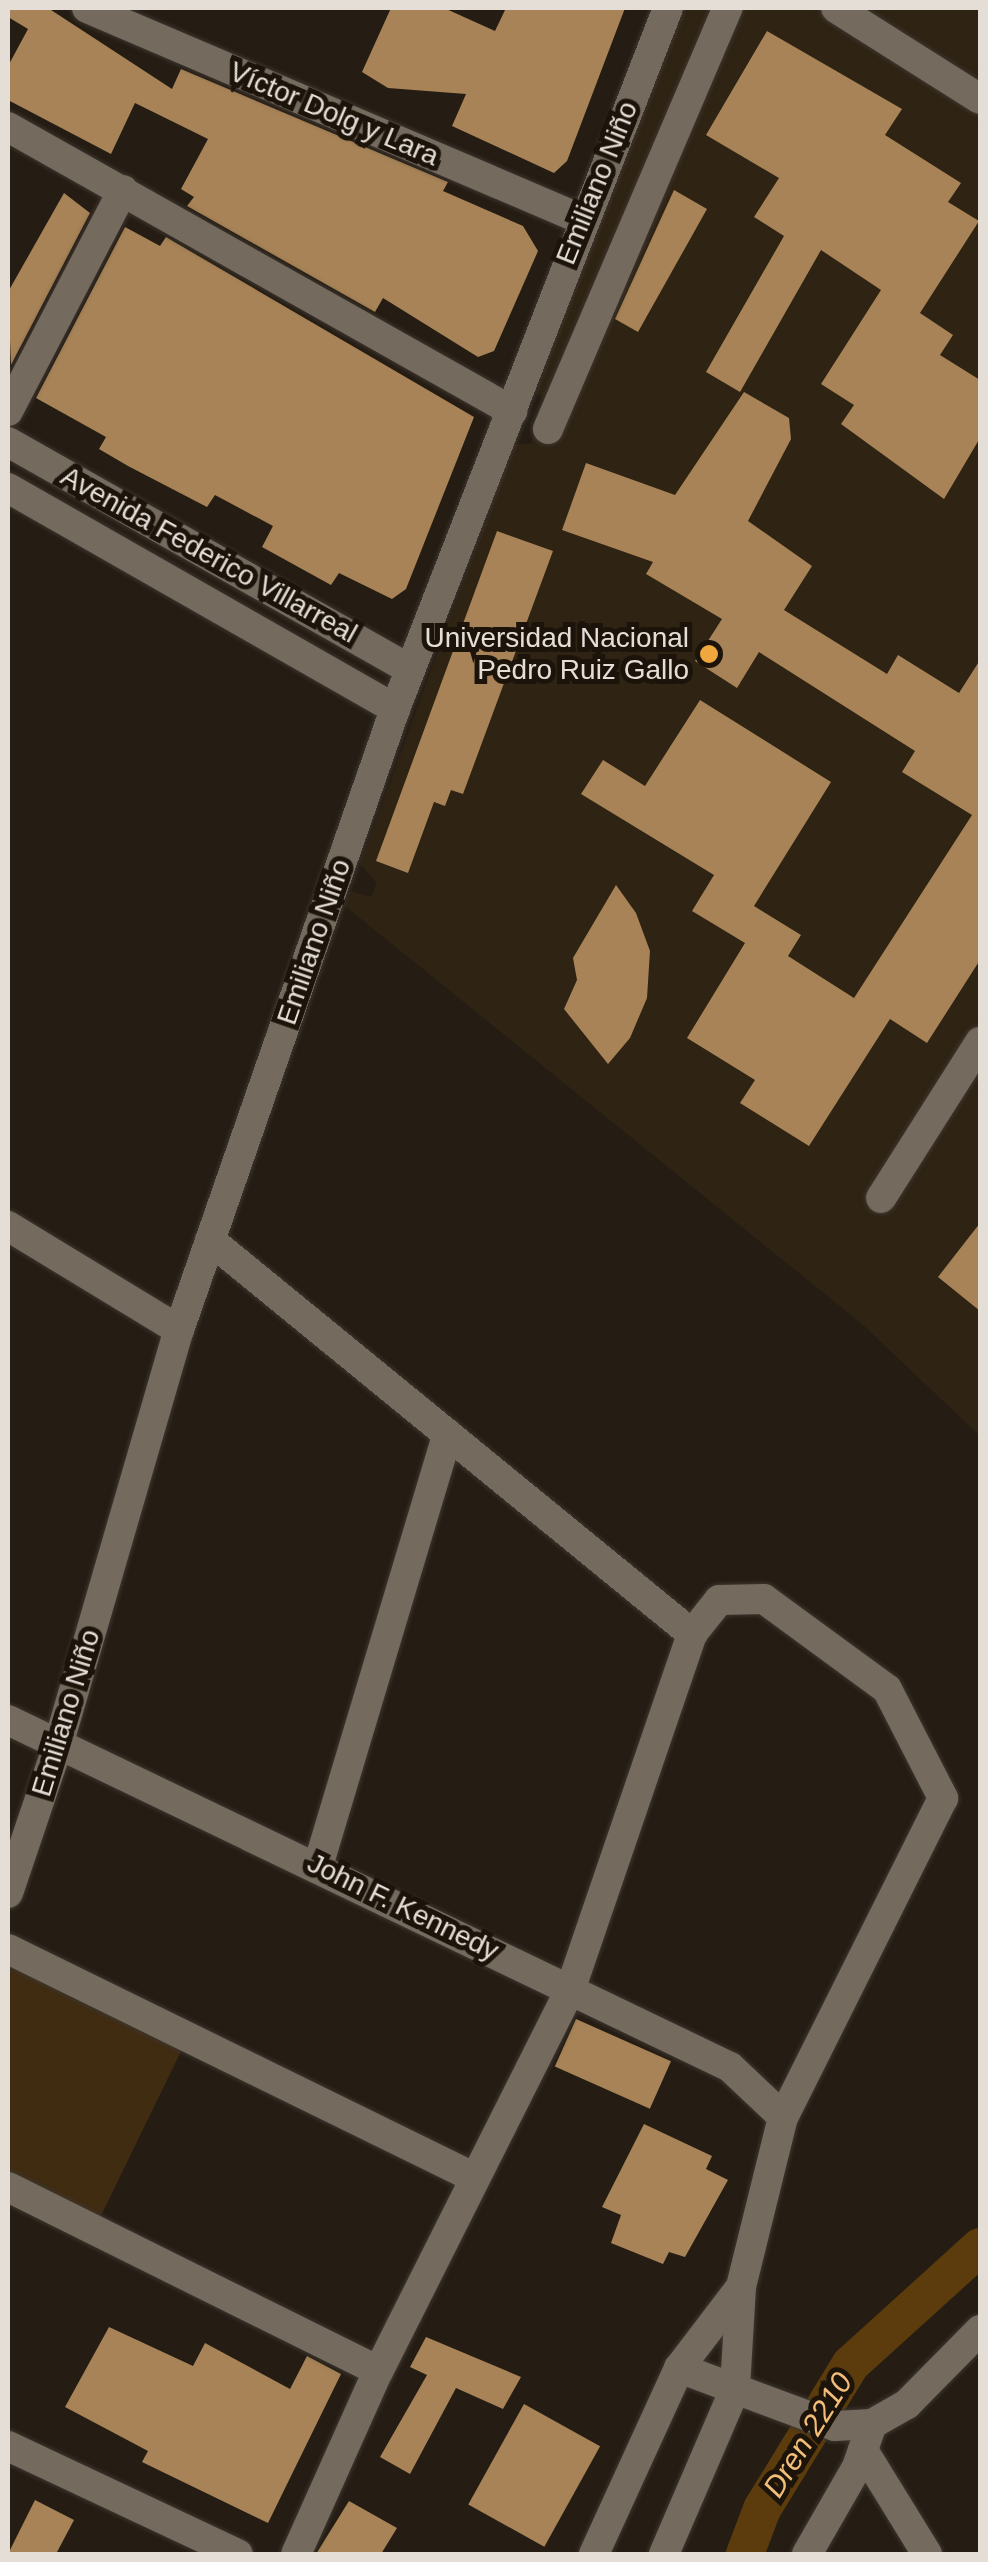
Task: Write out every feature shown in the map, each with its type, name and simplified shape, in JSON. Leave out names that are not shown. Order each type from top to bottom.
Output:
[{"type":"street","name":"Víctor Dolg y Lara","points":[[87,8],[581,218]]},
{"type":"street","name":"Emiliano Niño","points":[[8,1893],[59,1742],[179,1330],[395,709],[512,411],[581,218],[668,8]]},
{"type":"street","points":[[548,429],[728,8]]},
{"type":"street","points":[[836,8],[980,99]]},
{"type":"street","points":[[8,127],[512,411]]},
{"type":"street","points":[[8,411],[123,190]]},
{"type":"street","name":"Avenida Federico Villarreal","points":[[8,442],[410,669]]},
{"type":"street","name":"Avenida Federico Villarreal","points":[[8,488],[395,709]]},
{"type":"street","points":[[881,1198],[980,1042]]},
{"type":"street","points":[[8,1226],[179,1330]]},
{"type":"street","points":[[210,1240],[692,1634]]},
{"type":"street","points":[[318,1866],[448,1434]]},
{"type":"street","points":[[296,2554],[378,2371],[571,1988],[692,1634],[719,1600],[764,1599],[887,1689],[943,1798],[783,2117],[741,2286],[735,2388],[664,2554]]},
{"type":"street","name":"John F. Kennedy","points":[[8,1720],[318,1866],[730,2068],[783,2117]]},
{"type":"street","points":[[8,1949],[473,2178]]},
{"type":"street","points":[[8,2187],[378,2371]]},
{"type":"street","points":[[594,2554],[679,2368],[741,2286]]},
{"type":"street","points":[[807,2554],[867,2437],[907,2404],[980,2330]]},
{"type":"street","points":[[679,2368],[867,2437],[927,2554]]},
{"type":"street","points":[[8,2446],[238,2554]]},
{"type":"shaded area","name":"Universidad Nacional Pedro Ruiz Gallo","points":[[669,8],[980,8],[980,1436],[862,1324],[345,906],[350,891],[371,897],[377,883],[360,864],[514,444],[531,444],[546,397],[536,394]]},
{"type":"shaded area","points":[[8,1949],[187,2039],[94,2230],[8,2187]]},
{"type":"building","points":[[8,8],[48,8],[172,89],[181,69],[448,182],[443,191],[523,226],[538,251],[494,351],[478,357],[383,298],[375,312],[187,206],[194,197],[181,189],[208,139],[135,103],[111,154],[8,100],[8,66],[28,29],[8,17]]},
{"type":"building","points":[[391,8],[444,8],[495,31],[506,8],[625,8],[567,161],[554,173],[452,126],[466,94],[388,88],[362,72]]},
{"type":"building","points":[[767,31],[902,109],[885,135],[961,183],[948,202],[979,221],[920,313],[953,335],[940,355],[980,380],[980,438],[944,499],[841,424],[854,405],[821,384],[881,290],[821,250],[740,392],[706,372],[784,236],[754,217],[779,178],[706,135]]},
{"type":"building","points":[[674,190],[707,209],[638,332],[615,319]]},
{"type":"building","points":[[64,193],[90,213],[11,365],[8,292]]},
{"type":"building","points":[[125,227],[160,246],[166,237],[474,417],[406,589],[392,599],[339,573],[331,585],[262,547],[273,526],[215,495],[207,507],[128,466],[99,449],[106,437],[36,398]]},
{"type":"building","points":[[744,392],[789,418],[791,439],[748,521],[812,566],[784,610],[887,674],[898,655],[959,693],[980,660],[980,960],[927,1043],[890,1019],[809,1146],[740,1103],[755,1080],[687,1038],[745,943],[692,911],[714,875],[581,794],[603,760],[645,786],[700,700],[831,782],[754,906],[801,935],[788,956],[854,998],[972,815],[902,772],[915,751],[759,652],[737,688],[695,661],[722,619],[646,574],[653,562],[562,530],[586,463],[675,495]]},
{"type":"building","points":[[497,531],[553,551],[463,794],[451,790],[445,806],[434,802],[408,873],[376,861]]},
{"type":"building","points":[[616,885],[636,913],[650,951],[647,998],[630,1038],[608,1064],[564,1009],[577,980],[573,958]]},
{"type":"building","points":[[980,1223],[980,1311],[938,1277]]},
{"type":"building","points":[[576,2019],[671,2061],[650,2109],[555,2067]]},
{"type":"building","points":[[644,2124],[712,2156],[706,2169],[728,2180],[685,2257],[669,2252],[663,2264],[611,2243],[621,2215],[602,2207]]},
{"type":"building","points":[[109,2327],[193,2366],[205,2343],[290,2389],[307,2356],[341,2374],[268,2523],[142,2462],[148,2451],[65,2407]]},
{"type":"building","points":[[426,2337],[521,2377],[503,2409],[456,2388],[410,2474],[380,2457],[427,2375],[410,2367]]},
{"type":"building","points":[[524,2404],[600,2446],[544,2547],[468,2505]]},
{"type":"building","points":[[35,2500],[74,2520],[56,2554],[8,2554]]},
{"type":"building","points":[[349,2501],[397,2528],[381,2554],[316,2554]]},
{"type":"waterway","name":"Dren 2210","points":[[745,2554],[762,2509],[851,2364],[980,2247]]},
{"type":"place","name":"Universidad Nacional Pedro Ruiz Gallo","points":[[709,654]]}]
